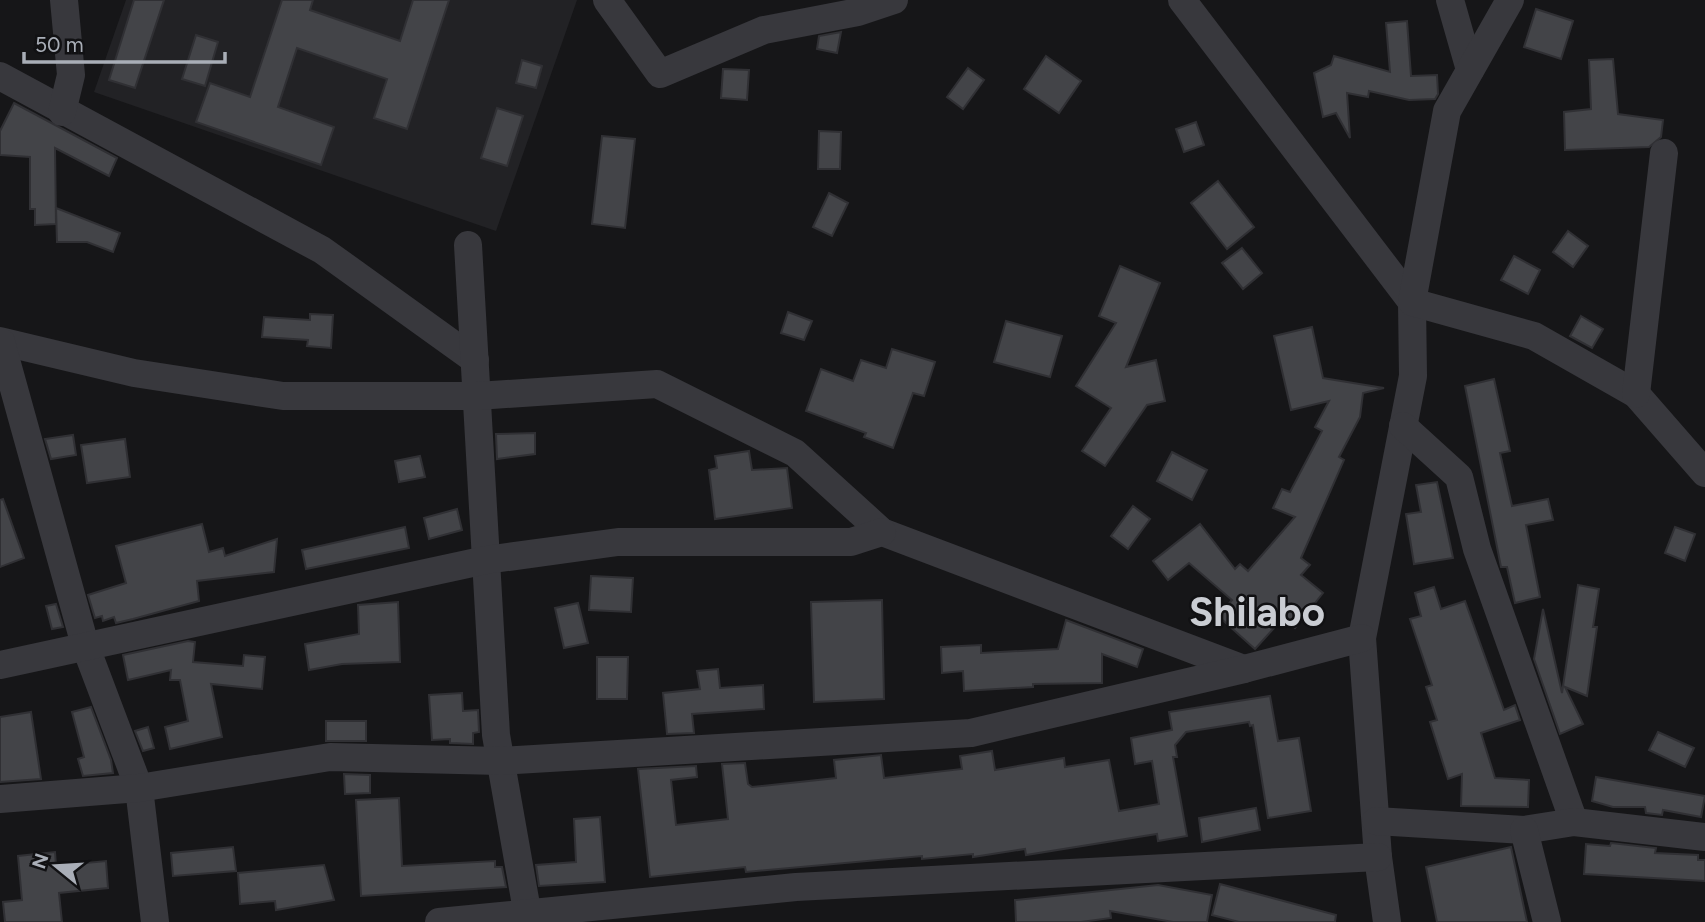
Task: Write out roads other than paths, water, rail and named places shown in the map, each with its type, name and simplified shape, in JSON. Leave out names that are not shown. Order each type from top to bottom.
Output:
[{"type":"street","points":[[62,112],[71,75],[64,0]]},
{"type":"street","points":[[607,0],[660,74],[764,30],[858,12],[894,0]]},
{"type":"street","points":[[1182,0],[1412,302],[1534,336],[1636,394],[1705,473]]},
{"type":"street","points":[[1450,0],[1470,70]]},
{"type":"street","points":[[1387,922],[1378,857],[1362,638],[1413,376],[1412,302],[1447,111],[1510,0]]},
{"type":"street","points":[[0,76],[62,112],[322,250],[475,360]]},
{"type":"street","points":[[1636,394],[1664,153]]},
{"type":"street","points":[[468,245],[496,735],[528,918]]},
{"type":"street","points":[[155,922],[139,788],[85,645],[0,342],[134,373],[282,396],[477,396],[657,384],[795,453],[882,532],[1244,669]]},
{"type":"street","points":[[1403,426],[1459,477],[1477,549],[1574,822]]},
{"type":"street","points":[[0,665],[486,560],[618,542],[851,542],[882,532]]},
{"type":"street","points":[[0,799],[139,788],[330,757],[500,761],[971,733],[1244,669],[1362,638]]},
{"type":"street","points":[[1376,821],[1524,830],[1574,822],[1705,837]]},
{"type":"street","points":[[1524,830],[1547,922]]},
{"type":"street","points":[[439,922],[528,918],[796,887],[1378,857]]},
{"type":"district","name":"Shilabo","points":[[1257,612]]}]
